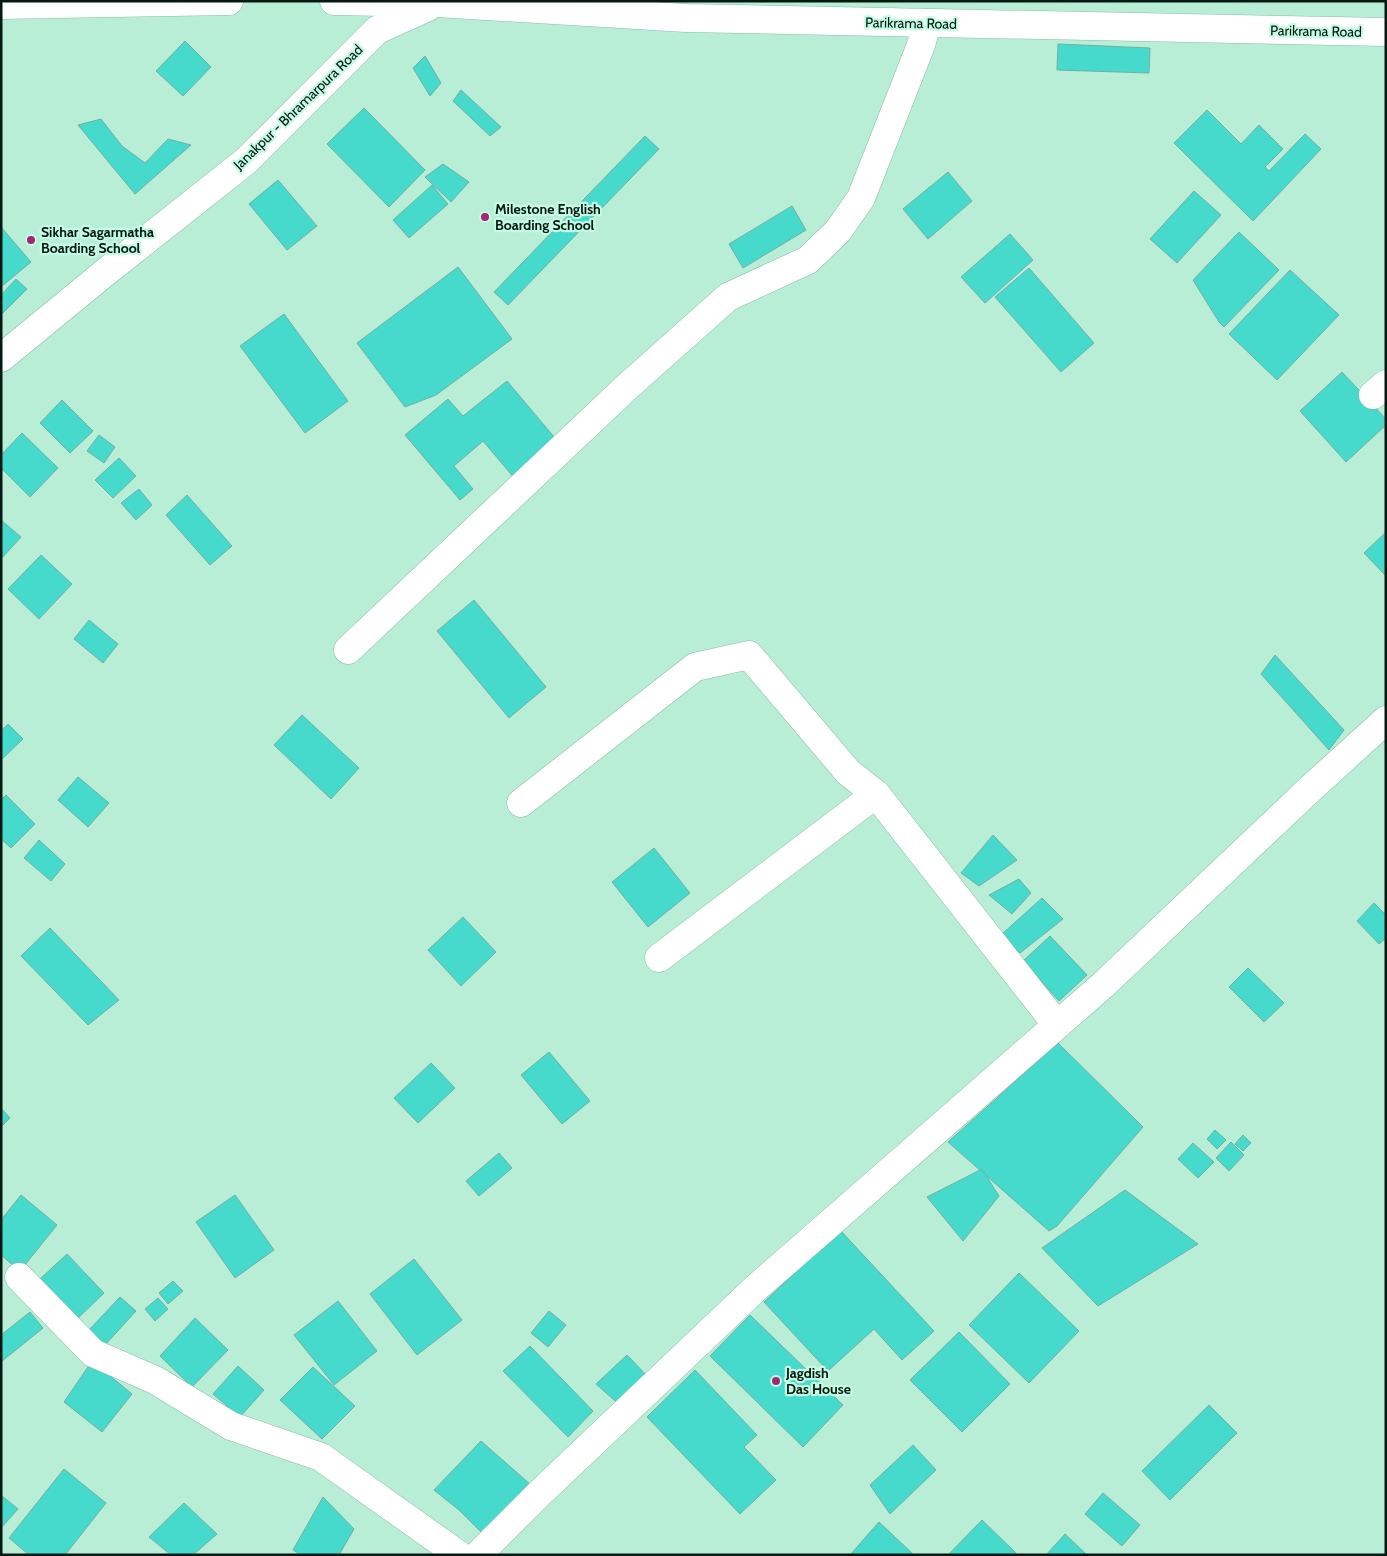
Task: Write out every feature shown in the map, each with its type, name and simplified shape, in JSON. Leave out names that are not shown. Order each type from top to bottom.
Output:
[{"type":"street","points":[[1,5],[229,1]]},
{"type":"street","name":"Parikrama Road","points":[[334,1],[438,2],[686,18],[1386,32]]},
{"type":"street","name":"Janakpur - Bhramarpura Road","points":[[1,358],[246,161],[377,30],[438,2]]},
{"type":"street","points":[[348,650],[628,386],[728,297],[808,260],[838,231],[861,198],[921,45],[927,23]]},
{"type":"street","points":[[521,804],[695,667],[749,655],[848,772],[876,794],[1057,1025]]},
{"type":"street","points":[[478,1555],[540,1493],[757,1288],[1103,985],[1309,790],[1386,720]]},
{"type":"street","points":[[659,958],[876,794]]},
{"type":"street","points":[[19,1277],[93,1354],[155,1380],[231,1426],[321,1457],[459,1555]]},
{"type":"building","points":[[185,41],[211,67],[183,96],[156,71]]},
{"type":"building","points":[[1058,44],[1150,48],[1149,73],[1057,70]]},
{"type":"building","points":[[425,56],[441,83],[430,96],[413,68]]},
{"type":"building","points":[[461,90],[501,127],[490,136],[453,101]]},
{"type":"building","points":[[364,108],[425,170],[389,207],[327,144]]},
{"type":"building","points":[[1207,110],[1241,144],[1259,125],[1283,149],[1265,167],[1269,171],[1305,134],[1321,149],[1253,221],[1174,143]]},
{"type":"building","points":[[101,119],[122,146],[145,163],[168,139],[191,145],[135,194],[78,125]]},
{"type":"building","points":[[645,136],[659,149],[508,305],[494,292]]},
{"type":"building","points":[[443,164],[469,182],[451,202],[425,177]]},
{"type":"building","points":[[948,172],[972,201],[928,239],[903,209]]},
{"type":"building","points":[[278,180],[317,226],[287,250],[249,204]]},
{"type":"building","points":[[432,185],[448,204],[409,238],[393,220]]},
{"type":"building","points":[[1194,191],[1221,215],[1177,263],[1150,239]]},
{"type":"building","points":[[792,206],[806,230],[743,268],[729,244]]},
{"type":"building","points":[[1,227],[31,262],[1,287]]},
{"type":"building","points":[[1239,232],[1279,270],[1224,327],[1193,280]]},
{"type":"building","points":[[1010,234],[1033,260],[985,303],[961,277]]},
{"type":"building","points":[[458,267],[512,339],[436,395],[405,407],[357,343]]},
{"type":"building","points":[[1029,268],[1094,343],[1061,372],[995,297]]},
{"type":"building","points":[[1290,270],[1339,315],[1277,380],[1229,334]]},
{"type":"building","points":[[16,279],[27,289],[1,315],[1,295]]},
{"type":"building","points":[[284,314],[348,401],[305,433],[240,346]]},
{"type":"building","points":[[1342,372],[1386,419],[1386,425],[1346,462],[1300,411]]},
{"type":"building","points":[[507,381],[560,444],[516,480],[483,441],[454,466],[473,489],[460,500],[405,435],[448,399],[463,416]]},
{"type":"building","points":[[62,400],[93,431],[70,453],[40,423]]},
{"type":"building","points":[[22,433],[58,468],[30,497],[1,468],[1,455]]},
{"type":"building","points":[[99,435],[115,447],[104,463],[87,451]]},
{"type":"building","points":[[119,458],[136,476],[113,498],[95,480]]},
{"type":"building","points":[[139,489],[152,505],[136,520],[121,503]]},
{"type":"building","points":[[187,495],[232,546],[210,565],[166,515]]},
{"type":"building","points":[[1,520],[21,537],[1,559]]},
{"type":"building","points":[[1386,532],[1386,574],[1385,575],[1364,553]]},
{"type":"building","points":[[41,555],[72,584],[39,619],[8,589]]},
{"type":"building","points":[[474,600],[546,687],[509,718],[437,631]]},
{"type":"building","points":[[89,620],[118,644],[103,663],[74,639]]},
{"type":"building","points":[[1275,655],[1344,730],[1329,750],[1261,674]]},
{"type":"building","points":[[302,715],[359,768],[331,799],[274,745]]},
{"type":"building","points":[[8,724],[23,739],[1,760],[1,731]]},
{"type":"building","points":[[78,777],[109,803],[88,827],[58,800]]},
{"type":"building","points":[[6,795],[35,824],[11,848],[1,839],[1,800]]},
{"type":"building","points":[[993,835],[1017,860],[979,886],[961,873]]},
{"type":"building","points":[[39,840],[65,864],[51,881],[24,858]]},
{"type":"building","points":[[654,848],[690,893],[648,927],[612,882]]},
{"type":"building","points":[[1019,879],[1031,893],[1012,914],[989,895]]},
{"type":"building","points":[[1042,898],[1063,919],[1020,953],[1001,935]]},
{"type":"building","points":[[1374,903],[1386,915],[1386,938],[1379,944],[1357,921]]},
{"type":"building","points":[[463,917],[496,952],[461,986],[428,950]]},
{"type":"building","points":[[50,928],[119,1000],[88,1025],[21,956]]},
{"type":"building","points":[[1050,936],[1087,975],[1059,1001],[1023,961]]},
{"type":"building","points":[[1248,968],[1284,1003],[1264,1022],[1229,987]]},
{"type":"building","points":[[1058,1043],[1143,1127],[1057,1226],[1049,1231],[948,1142]]},
{"type":"building","points":[[549,1052],[590,1101],[562,1124],[521,1075]]},
{"type":"building","points":[[431,1063],[455,1088],[418,1123],[394,1098]]},
{"type":"building","points":[[1,1108],[10,1118],[1,1127]]},
{"type":"building","points":[[1215,1130],[1226,1140],[1217,1149],[1207,1139]]},
{"type":"building","points":[[1243,1135],[1251,1143],[1243,1151],[1235,1144]]},
{"type":"building","points":[[1231,1142],[1244,1155],[1229,1171],[1216,1158]]},
{"type":"building","points":[[1193,1143],[1214,1162],[1198,1178],[1178,1159]]},
{"type":"building","points":[[499,1153],[512,1168],[479,1196],[466,1181]]},
{"type":"building","points":[[982,1169],[999,1196],[963,1241],[927,1197]]},
{"type":"building","points":[[1125,1190],[1198,1244],[1098,1306],[1042,1248]]},
{"type":"building","points":[[21,1195],[57,1225],[20,1271],[1,1255],[1,1220]]},
{"type":"building","points":[[235,1195],[274,1250],[235,1278],[196,1222]]},
{"type":"building","points":[[840,1230],[934,1331],[902,1360],[874,1329],[828,1371],[764,1302]]},
{"type":"building","points":[[67,1254],[104,1293],[76,1320],[39,1280]]},
{"type":"building","points":[[414,1259],[462,1320],[417,1355],[370,1294]]},
{"type":"building","points":[[1019,1273],[1079,1331],[1029,1383],[969,1325]]},
{"type":"building","points":[[173,1281],[183,1291],[168,1304],[159,1293]]},
{"type":"building","points":[[120,1297],[136,1311],[105,1345],[89,1330]]},
{"type":"building","points":[[158,1298],[168,1309],[155,1321],[145,1309]]},
{"type":"building","points":[[338,1301],[377,1351],[334,1385],[294,1335]]},
{"type":"building","points":[[549,1311],[566,1325],[548,1347],[531,1333]]},
{"type":"building","points":[[30,1312],[43,1328],[1,1362],[1,1335]]},
{"type":"building","name":"Jagdish Das House","points":[[750,1315],[843,1405],[803,1447],[710,1356]]},
{"type":"building","points":[[195,1318],[228,1350],[192,1387],[160,1356]]},
{"type":"building","points":[[959,1332],[1010,1384],[962,1432],[910,1380]]},
{"type":"building","points":[[530,1346],[593,1411],[568,1437],[503,1371]]},
{"type":"building","points":[[627,1355],[648,1377],[622,1407],[596,1384]]},
{"type":"building","points":[[92,1361],[132,1394],[102,1432],[64,1402]]},
{"type":"building","points":[[238,1366],[264,1390],[240,1417],[213,1394]]},
{"type":"building","points":[[313,1367],[355,1406],[322,1439],[280,1400]]},
{"type":"building","points":[[695,1370],[757,1435],[744,1447],[776,1480],[740,1514],[647,1417]]},
{"type":"building","points":[[1209,1405],[1237,1433],[1170,1500],[1142,1471]]},
{"type":"building","points":[[481,1441],[531,1485],[484,1535],[459,1510],[434,1490]]},
{"type":"building","points":[[913,1445],[936,1470],[890,1514],[870,1485]]},
{"type":"building","points":[[64,1469],[106,1503],[65,1555],[29,1555],[9,1538]]},
{"type":"building","points":[[1103,1493],[1140,1525],[1122,1546],[1085,1514]]},
{"type":"building","points":[[1,1495],[18,1509],[1,1528]]},
{"type":"building","points":[[323,1497],[354,1529],[339,1555],[301,1555],[293,1550]]},
{"type":"building","points":[[184,1503],[217,1534],[193,1555],[171,1555],[149,1537]]},
{"type":"building","points":[[982,1520],[1018,1555],[948,1555]]},
{"type":"building","points":[[879,1522],[914,1555],[850,1555]]},
{"type":"building","points":[[1065,1534],[1087,1555],[1046,1555]]},
{"type":"place","name":"Milestone English Boarding School","points":[[485,217]]},
{"type":"place","name":"Sikhar Sagarmatha Boarding School","points":[[31,240]]},
{"type":"place","name":"Jagdish Das House","points":[[776,1381]]}]
